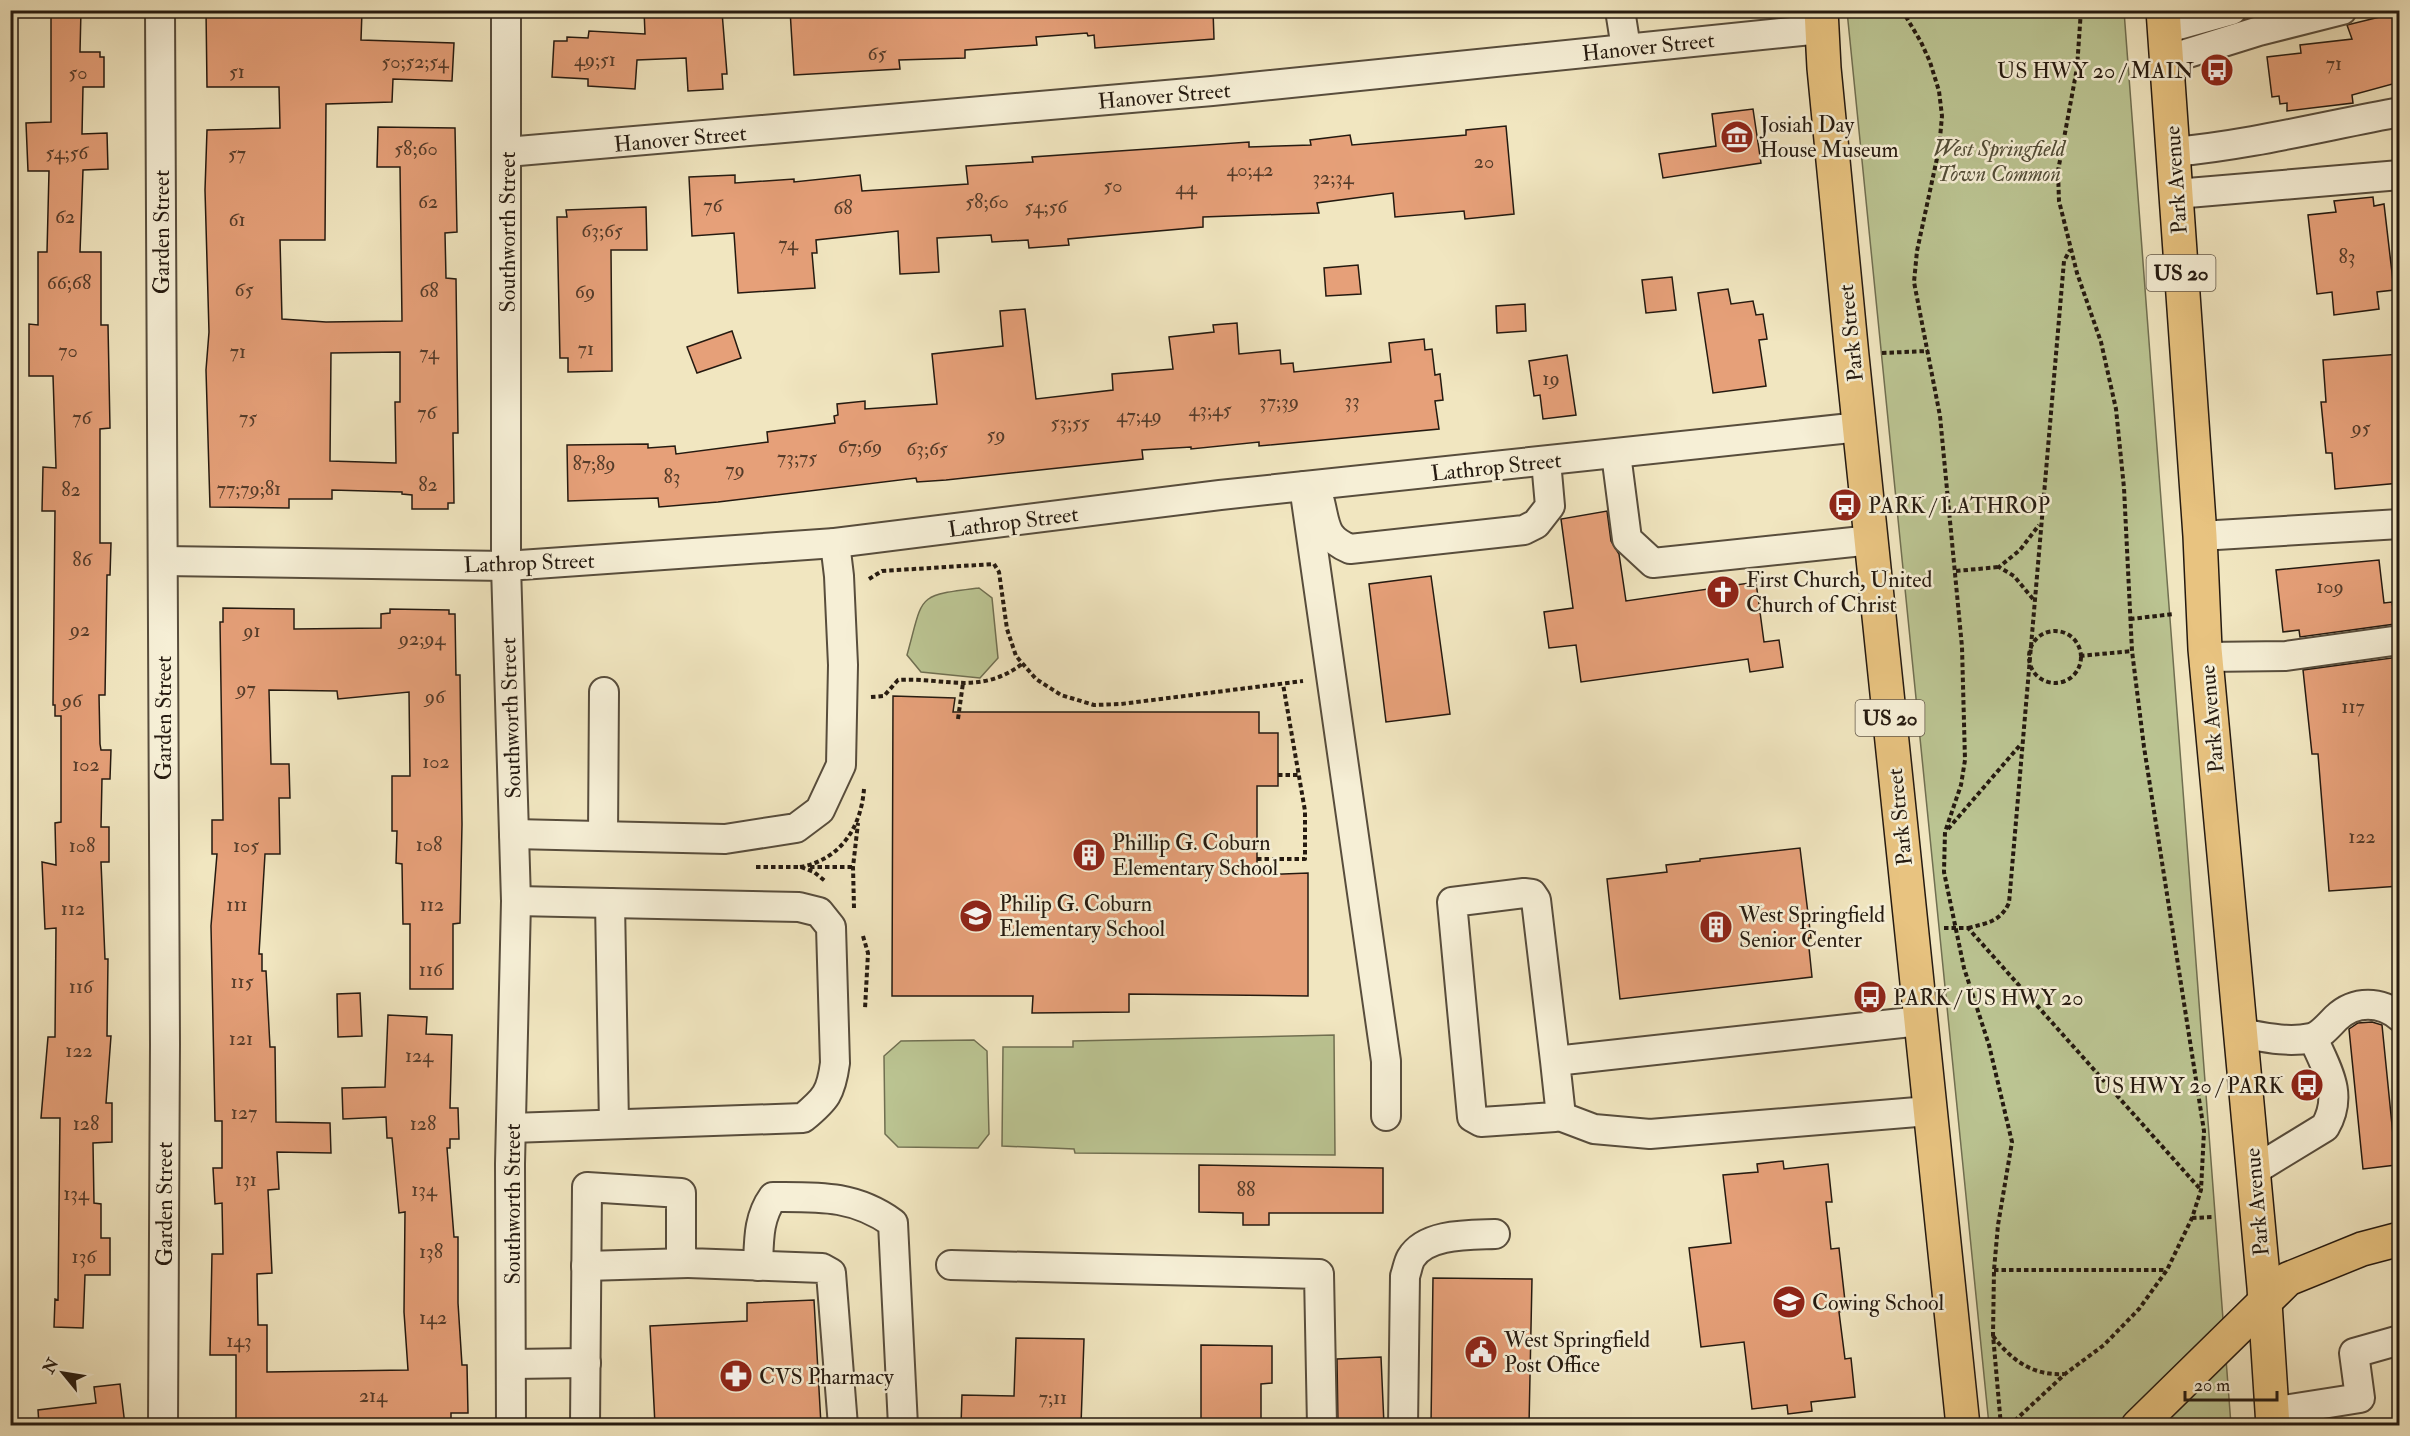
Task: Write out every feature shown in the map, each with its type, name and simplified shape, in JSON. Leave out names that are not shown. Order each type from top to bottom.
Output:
[{"type":"main road","name":"Park Street","points":[[1819,17],[1929,1111],[1963,1425]]},
{"type":"main road","name":"Park Avenue","points":[[2164,33],[2200,536],[2206,657],[2265,1301],[2273,1419]]},
{"type":"main road","points":[[2138,1425],[2288,1279],[2362,1249],[2400,1239]]},
{"type":"street","name":"Garden Street","points":[[160,10],[165,1044],[163,1425]]},
{"type":"street","name":"Southworth Street","points":[[506,10],[506,566],[516,901],[511,1128],[511,1425]]},
{"type":"street","points":[[1620,10],[1626,48]]},
{"type":"street","points":[[2164,33],[2232,10]]},
{"type":"street","points":[[2164,33],[2259,31],[2342,10]]},
{"type":"street","name":"Hanover Street","points":[[507,152],[1212,91],[1626,48],[1819,17]]},
{"type":"street","points":[[2173,152],[2297,134],[2400,112]]},
{"type":"street","points":[[2176,194],[2400,175]]},
{"type":"street","name":"Lathrop Street","points":[[163,561],[506,566],[835,543],[1310,486],[1860,427]]},
{"type":"street","points":[[1616,454],[1627,539],[1653,563],[1872,540]]},
{"type":"street","points":[[1310,486],[1329,536],[1335,543],[1350,549],[1524,530],[1536,524],[1550,506],[1546,460]]},
{"type":"street","points":[[1310,486],[1331,677],[1386,1061],[1386,1116]]},
{"type":"street","points":[[2200,536],[2400,524]]},
{"type":"street","points":[[514,834],[725,839],[796,828],[820,810],[841,765],[843,665],[839,576],[835,543]]},
{"type":"street","points":[[2206,657],[2286,656],[2400,640]]},
{"type":"street","points":[[603,836],[604,692]]},
{"type":"street","points":[[1557,1115],[1560,1107],[1536,900],[1532,894],[1524,892],[1452,902],[1472,1117],[1481,1122],[1557,1115],[1594,1129],[1650,1134],[1929,1111]]},
{"type":"street","points":[[511,1128],[803,1118],[824,1101],[832,1085],[835,1063],[831,927],[819,912],[799,907],[516,901]]},
{"type":"street","points":[[610,903],[614,1124]]},
{"type":"street","points":[[2240,1033],[2276,1040],[2313,1038],[2352,1007],[2367,1004],[2388,1007],[2400,1017]]},
{"type":"street","points":[[1555,1061],[1920,1021]]},
{"type":"street","points":[[2253,1171],[2325,1127],[2331,1117],[2336,1100],[2328,1070],[2313,1038]]},
{"type":"street","points":[[585,1425],[587,1187],[681,1193],[681,1253],[688,1263]]},
{"type":"street","points":[[758,1266],[760,1224],[766,1207],[773,1197],[831,1197],[876,1211],[893,1223],[903,1425]]},
{"type":"street","points":[[1403,1425],[1405,1276],[1411,1258],[1434,1241],[1461,1235],[1495,1234]]},
{"type":"street","points":[[586,1266],[688,1263],[822,1268],[831,1273],[843,1425]]},
{"type":"street","points":[[951,1265],[1319,1274],[1322,1425]]},
{"type":"street","points":[[2273,1419],[2360,1398],[2354,1353],[2400,1340]]},
{"type":"street","points":[[512,1364],[586,1363]]},
{"type":"path","points":[[1902,10],[1930,62],[1939,91],[1942,116],[1939,149],[1917,251],[1914,282],[1929,351],[1942,437],[1962,647],[1965,760],[1961,785],[1945,832],[1944,872],[1964,968],[1989,1045],[2012,1142],[1998,1225],[1994,1270],[1993,1335],[2001,1425]]},
{"type":"path","points":[[2009,1425],[2065,1374],[2104,1345],[2139,1309],[2167,1270],[2192,1218],[2201,1190],[2204,1131],[2144,747],[2132,651],[2124,488],[2116,409],[2101,342],[2070,249],[2059,201],[2058,171],[2077,68],[2081,10]]},
{"type":"path","points":[[1910,925],[1968,928],[1995,921],[2001,917],[2009,903],[2033,599],[2064,261],[2070,249]]},
{"type":"path","points":[[1872,354],[1929,351]]},
{"type":"path","points":[[1956,571],[1999,567],[2020,550],[2040,524]]},
{"type":"path","points":[[864,588],[870,578],[882,571],[994,564],[1001,579],[1007,629],[1022,664],[1047,689],[1094,705],[1331,677]]},
{"type":"path","points":[[1999,567],[2014,576],[2033,599]]},
{"type":"path","points":[[2130,619],[2174,614]]},
{"type":"path","points":[[2059,631],[2073,639],[2080,656],[2078,670],[2073,677],[2058,683],[2050,683],[2036,675],[2031,669],[2029,653],[2031,645],[2043,634],[2059,631]]},
{"type":"path","points":[[2080,656],[2132,651]]},
{"type":"path","points":[[870,688],[870,699],[884,696],[898,680],[963,683],[991,681],[1022,664]]},
{"type":"path","points":[[958,719],[963,683]]},
{"type":"path","points":[[1257,859],[1305,859],[1305,811],[1283,684]]},
{"type":"path","points":[[1945,832],[2022,744]]},
{"type":"path","points":[[1278,775],[1299,775]]},
{"type":"path","points":[[854,915],[853,867],[865,782]]},
{"type":"path","points":[[800,867],[820,861],[836,851],[847,842],[859,819]]},
{"type":"path","points":[[1968,928],[2201,1190]]},
{"type":"path","points":[[2192,1218],[2214,1217]]},
{"type":"path","points":[[1994,1270],[2167,1270]]},
{"type":"path","points":[[1993,1335],[2006,1352],[2030,1369],[2046,1374],[2065,1374]]},
{"type":"green space","name":"West Springfield Town Common","points":[[1847,11],[2124,11],[2231,1425],[1989,1425]]},
{"type":"green space","points":[[979,588],[992,598],[998,658],[980,678],[921,672],[907,655],[920,609],[925,602],[943,593]]},
{"type":"green space","points":[[1334,1035],[1335,1155],[1075,1153],[1074,1149],[1002,1146],[1003,1047],[1073,1047],[1073,1041]]},
{"type":"green space","points":[[974,1040],[987,1051],[989,1134],[978,1148],[898,1147],[885,1134],[884,1056],[901,1041]]},
{"type":"building","points":[[51,10],[81,10],[80,52],[100,52],[100,57],[104,57],[104,87],[83,87],[82,134],[107,133],[108,169],[83,170],[80,252],[101,252],[101,325],[108,325],[110,428],[100,429],[100,543],[111,543],[110,575],[107,575],[105,695],[99,695],[101,750],[111,750],[110,779],[102,779],[101,827],[109,827],[109,862],[101,862],[105,959],[108,959],[107,1036],[111,1036],[106,1103],[112,1103],[112,1142],[93,1143],[94,1203],[101,1204],[101,1238],[110,1238],[110,1275],[85,1275],[83,1328],[54,1327],[55,1299],[58,1300],[60,1118],[41,1118],[48,1037],[55,1037],[56,928],[45,929],[42,862],[56,865],[55,823],[61,822],[61,716],[55,716],[55,705],[53,705],[55,511],[42,511],[43,467],[56,468],[53,376],[29,376],[29,324],[38,325],[38,252],[47,252],[49,171],[28,171],[26,123],[51,122]]},
{"type":"building","points":[[206,10],[264,10],[264,17],[332,17],[332,11],[362,11],[361,40],[454,43],[452,81],[393,79],[392,102],[326,104],[325,240],[280,240],[282,319],[326,322],[402,321],[400,167],[377,167],[378,127],[455,128],[457,232],[445,233],[446,278],[456,279],[458,433],[453,433],[454,503],[448,503],[448,509],[412,509],[412,495],[402,494],[402,492],[332,490],[332,499],[289,499],[289,508],[210,507],[206,370],[209,332],[205,190],[207,130],[280,128],[279,87],[207,87]],"holes":[[[400,352],[400,402],[395,402],[396,463],[330,461],[331,353]]]},
{"type":"building","points":[[644,10],[672,10],[672,15],[722,12],[727,74],[722,74],[723,89],[688,91],[686,58],[637,60],[635,89],[588,86],[588,79],[552,77],[554,41],[567,41],[567,37],[588,38],[589,31],[645,34]]},
{"type":"building","points":[[790,10],[1213,10],[1214,39],[1095,48],[1094,35],[1088,36],[1087,33],[1036,37],[1037,45],[965,50],[965,58],[899,60],[900,69],[794,75]]},
{"type":"building","points":[[2400,12],[2400,82],[2352,95],[2353,103],[2287,111],[2287,103],[2280,104],[2279,96],[2272,97],[2267,57],[2301,53],[2300,45],[2352,39],[2347,25]]},
{"type":"building","points":[[1753,109],[1761,163],[1663,178],[1659,154],[1716,146],[1712,114]]},
{"type":"building","points":[[1506,126],[1514,214],[1465,219],[1464,211],[1395,217],[1393,193],[1317,203],[1319,213],[1203,217],[1203,227],[1068,239],[1069,245],[1029,248],[1028,240],[992,242],[991,235],[937,238],[939,272],[900,274],[898,231],[816,240],[817,253],[812,253],[815,288],[738,293],[734,233],[692,236],[689,177],[735,175],[735,183],[794,179],[794,182],[860,175],[862,191],[968,184],[966,166],[1033,162],[1032,157],[1249,142],[1249,147],[1311,145],[1310,140],[1350,135],[1352,145],[1466,135],[1466,130]]},
{"type":"building","points":[[2373,197],[2374,206],[2384,204],[2394,290],[2377,292],[2379,309],[2334,315],[2332,292],[2317,294],[2308,215],[2336,212],[2334,201]]},
{"type":"building","points":[[646,207],[647,250],[611,250],[612,371],[568,372],[568,358],[560,358],[557,217],[567,217],[566,210]]},
{"type":"building","points":[[1358,265],[1361,294],[1326,296],[1324,268]]},
{"type":"building","points":[[1672,277],[1676,310],[1646,313],[1642,280]]},
{"type":"building","points":[[1728,289],[1731,304],[1753,301],[1756,315],[1763,314],[1767,339],[1759,340],[1766,386],[1713,393],[1698,293]]},
{"type":"building","points":[[1525,304],[1526,331],[1497,333],[1496,306]]},
{"type":"building","points":[[1025,309],[1036,399],[1113,390],[1112,374],[1173,369],[1169,337],[1214,332],[1213,325],[1237,323],[1239,354],[1280,350],[1281,364],[1293,363],[1294,372],[1391,362],[1389,343],[1424,339],[1425,350],[1432,349],[1435,375],[1440,374],[1443,400],[1435,401],[1439,429],[1259,446],[1259,442],[1191,449],[1191,447],[1142,450],[1143,459],[946,480],[917,482],[916,478],[659,507],[658,498],[568,501],[567,445],[648,444],[648,448],[675,446],[676,454],[768,442],[767,432],[835,423],[834,416],[838,415],[837,404],[865,401],[865,409],[937,404],[932,354],[1003,346],[1000,311]]},
{"type":"building","points":[[732,331],[741,358],[697,373],[687,347]]},
{"type":"building","points":[[2400,354],[2400,483],[2335,489],[2332,453],[2326,453],[2321,402],[2326,402],[2323,360]]},
{"type":"building","points":[[1567,355],[1576,415],[1543,419],[1540,395],[1534,396],[1529,361]]},
{"type":"building","name":"First Church, United Church of Christ","points":[[1607,511],[1611,541],[1619,554],[1626,601],[1756,582],[1764,642],[1779,640],[1783,667],[1750,672],[1748,659],[1581,682],[1576,645],[1549,648],[1544,612],[1573,608],[1561,519]]},
{"type":"building","points":[[2379,560],[2384,603],[2392,602],[2395,624],[2300,637],[2299,630],[2283,632],[2276,570]]},
{"type":"building","points":[[1431,576],[1450,714],[1386,722],[1369,584]]},
{"type":"building","points":[[223,608],[294,609],[294,629],[381,628],[381,614],[390,613],[390,609],[449,610],[449,614],[455,614],[456,675],[460,675],[462,824],[460,923],[453,924],[453,989],[410,989],[410,924],[403,924],[402,864],[396,863],[397,831],[392,831],[392,776],[410,776],[409,692],[338,699],[337,691],[269,690],[271,764],[289,764],[290,798],[279,798],[280,854],[265,854],[259,954],[262,954],[262,971],[266,971],[270,1047],[275,1047],[276,1122],[330,1123],[331,1153],[277,1152],[279,1189],[268,1190],[272,1273],[257,1274],[258,1325],[267,1325],[267,1372],[408,1370],[404,1312],[405,1212],[399,1213],[392,1138],[387,1138],[386,1117],[343,1119],[342,1088],[385,1087],[388,1015],[427,1017],[426,1034],[452,1035],[450,1108],[458,1108],[459,1139],[450,1139],[450,1148],[447,1148],[454,1237],[458,1237],[458,1303],[462,1365],[467,1365],[468,1413],[451,1413],[451,1425],[236,1425],[236,1355],[210,1355],[212,1254],[223,1254],[222,1203],[215,1204],[213,1168],[222,1168],[222,1121],[215,1121],[211,926],[217,854],[212,854],[212,820],[223,820],[220,622],[223,622]]},
{"type":"building","points":[[2399,657],[2400,886],[2329,891],[2318,754],[2312,754],[2303,670]]},
{"type":"building","name":"Phillip G. Coburn Elementary School","points":[[893,696],[955,698],[953,712],[1259,712],[1259,733],[1278,733],[1278,786],[1257,786],[1257,875],[1308,873],[1308,996],[1129,994],[1129,1012],[1032,1013],[1033,996],[892,996]]},
{"type":"building","name":"West Springfield Senior Center","points":[[1800,848],[1811,938],[1808,938],[1812,977],[1620,999],[1607,879],[1667,872],[1666,865],[1700,861],[1700,859]]},
{"type":"building","points":[[360,993],[362,1036],[338,1037],[337,994]]},
{"type":"building","points":[[2372,1022],[2382,1025],[2396,1165],[2363,1169],[2349,1029],[2358,1023]]},
{"type":"building","points":[[1783,1161],[1784,1169],[1828,1164],[1832,1202],[1826,1202],[1831,1249],[1839,1248],[1846,1310],[1839,1312],[1845,1359],[1851,1358],[1855,1397],[1811,1402],[1812,1411],[1788,1414],[1787,1405],[1752,1409],[1744,1342],[1701,1347],[1689,1248],[1731,1243],[1723,1175],[1758,1172],[1757,1164]]},
{"type":"building","points":[[1199,1165],[1383,1168],[1383,1213],[1269,1213],[1269,1225],[1243,1225],[1243,1213],[1199,1212]]},
{"type":"building","name":"West Springfield Post Office","points":[[1433,1278],[1532,1279],[1529,1425],[1431,1425]]},
{"type":"building","name":"CVS Pharmacy","points":[[814,1300],[821,1425],[655,1425],[650,1326],[747,1321],[747,1303]]},
{"type":"building","points":[[1016,1338],[1084,1339],[1081,1425],[961,1425],[962,1395],[1014,1396]]},
{"type":"building","points":[[1201,1345],[1272,1346],[1272,1383],[1261,1384],[1261,1425],[1201,1425]]},
{"type":"building","points":[[1381,1357],[1384,1425],[1338,1425],[1337,1359]]},
{"type":"building","points":[[120,1384],[125,1425],[39,1425],[38,1410],[96,1403],[94,1387]]},
{"type":"place","name":"US HWY 20 / MAIN","points":[[2217,70]]},
{"type":"place","name":"Josiah Day House Museum","points":[[1737,137]]},
{"type":"place","name":"PARK / LATHROP","points":[[1845,505]]},
{"type":"place","name":"First Church, United Church of Christ","points":[[1723,592]]},
{"type":"place","name":"Phillip G. Coburn Elementary School","points":[[1089,855]]},
{"type":"place","name":"Philip G. Coburn Elementary School","points":[[976,916]]},
{"type":"place","name":"West Springfield Senior Center","points":[[1716,927]]},
{"type":"place","name":"PARK / US HWY 20","points":[[1870,997]]},
{"type":"place","name":"US HWY 20 / PARK","points":[[2307,1085]]},
{"type":"place","name":"Cowing School","points":[[1789,1302]]},
{"type":"place","name":"West Springfield Post Office","points":[[1481,1352]]},
{"type":"place","name":"CVS Pharmacy","points":[[736,1376]]}]
